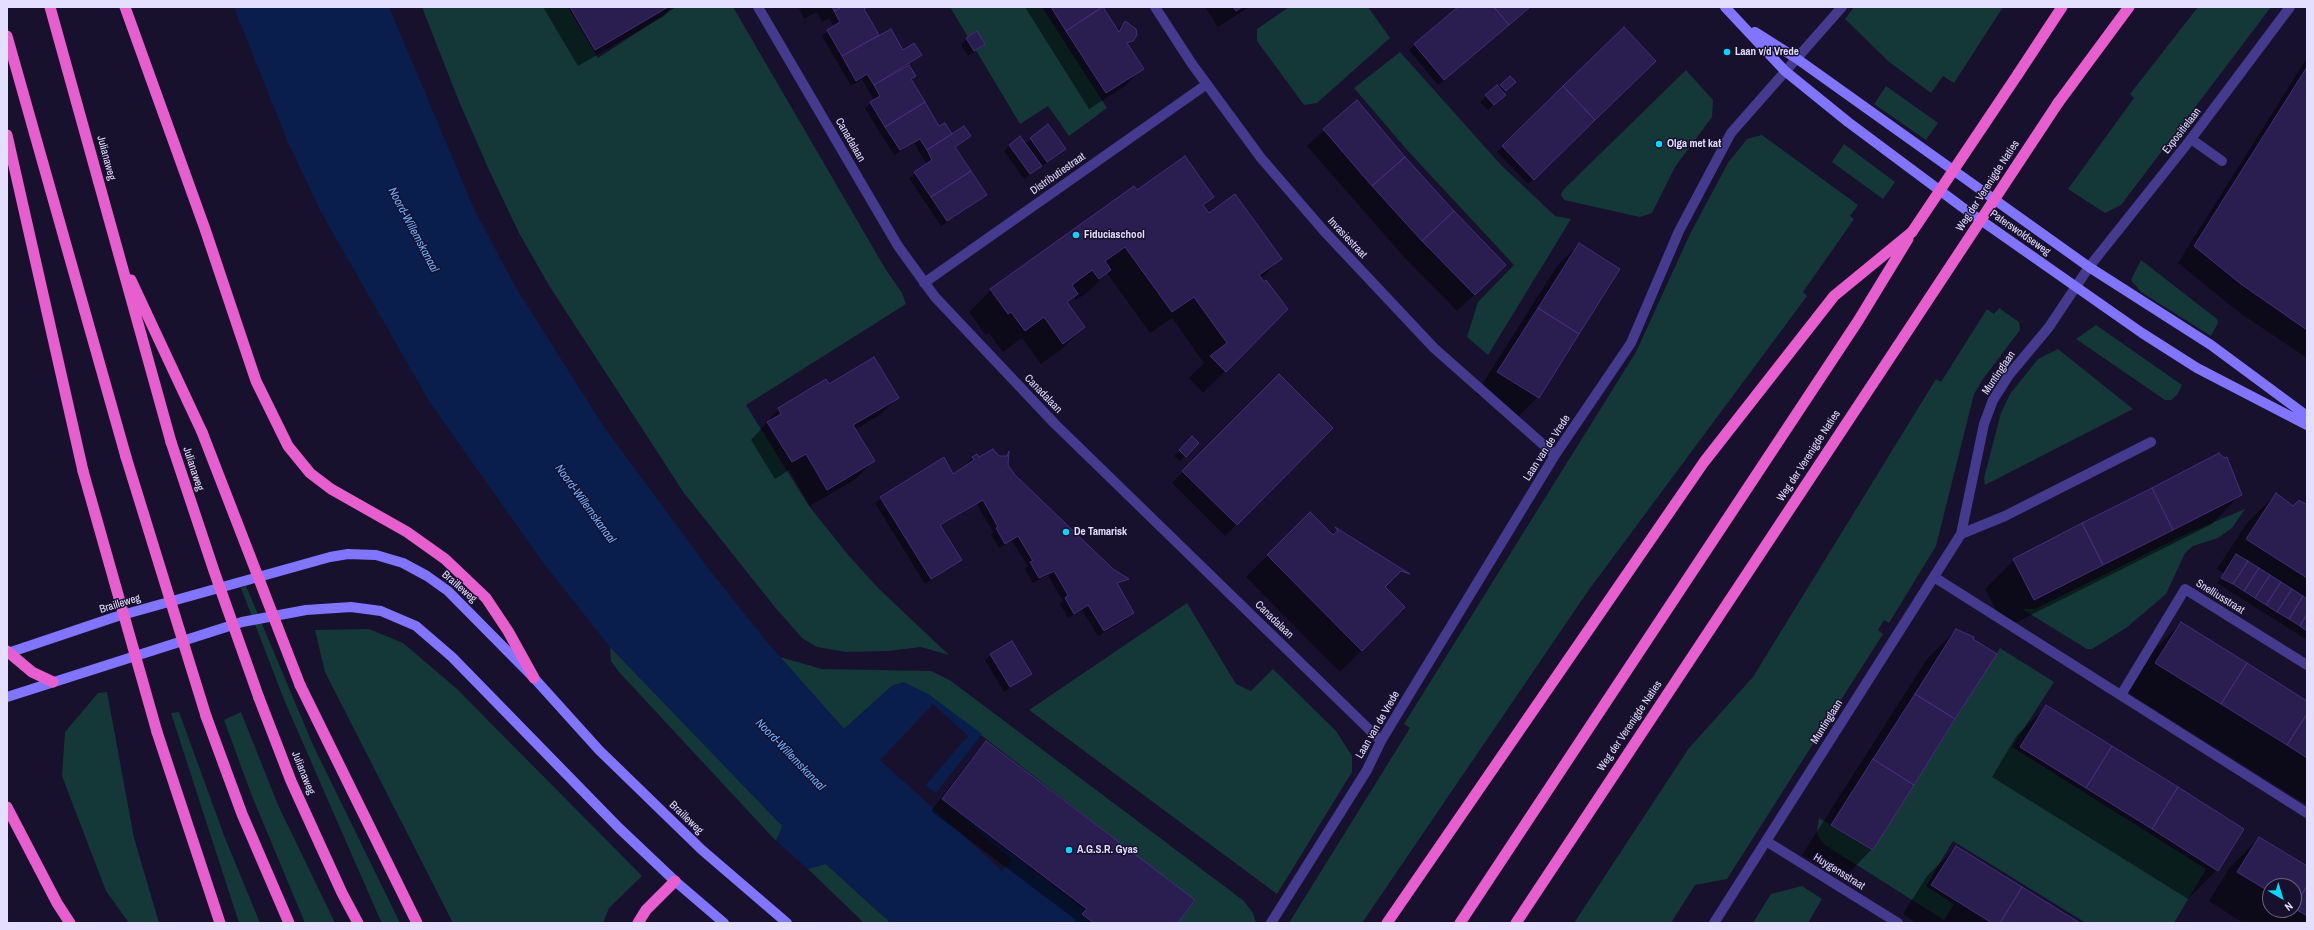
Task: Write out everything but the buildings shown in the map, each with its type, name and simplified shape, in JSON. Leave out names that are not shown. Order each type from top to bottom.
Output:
[{"type":"highway","name":"Julianaweg","points":[[50,7],[171,442],[214,571],[291,781],[342,893],[358,923]]},
{"type":"highway","points":[[125,7],[205,229],[249,361],[280,433],[288,446],[310,473],[330,489],[407,532],[439,555],[486,598],[508,631],[534,678]]},
{"type":"highway","points":[[1460,923],[1858,321],[1912,232],[2062,7]]},
{"type":"highway","name":"Weg der Verenigde Naties","points":[[1516,923],[2058,103],[2129,7]]},
{"type":"highway","points":[[7,36],[126,457],[206,716],[242,814],[289,923]]},
{"type":"highway","points":[[7,135],[83,471],[157,732],[220,923]]},
{"type":"highway","points":[[1386,923],[1704,462],[1834,296],[1912,232]]},
{"type":"highway","points":[[117,250],[202,432],[300,685],[378,848],[417,923]]},
{"type":"highway","points":[[7,652],[32,672],[53,682]]},
{"type":"highway","points":[[7,807],[53,897],[70,923]]},
{"type":"highway","points":[[638,923],[646,910],[675,881]]},
{"type":"main road","name":"Paterswoldseweg","points":[[1725,7],[1745,26],[1785,71],[1848,122],[1962,207],[2197,368],[2307,425]]},
{"type":"main road","name":"Paterswoldseweg","points":[[1745,26],[1796,58],[2089,266],[2211,345],[2307,416]]},
{"type":"main road","name":"Brailleweg","points":[[7,652],[115,618],[330,557],[348,554],[376,555],[403,563],[427,576],[448,591],[534,678],[598,750],[696,844],[787,923]]},
{"type":"main road","points":[[7,697],[242,622],[306,610],[351,607],[381,611],[416,626],[452,657],[619,828],[675,881],[724,923]]},
{"type":"street","name":"Canadalaan","points":[[758,7],[898,246],[935,297],[1055,424],[1381,741]]},
{"type":"street","name":"Invasiestraat","points":[[1154,7],[1207,84],[1261,158],[1334,242],[1434,348],[1555,455]]},
{"type":"street","name":"Laan van de Vrede","points":[[1271,923],[1367,770],[1381,741],[1555,455],[1631,343],[1679,231],[1731,133],[1842,7]]},
{"type":"street","name":"Expositielaan","points":[[2089,266],[2191,139],[2290,7]]},
{"type":"street","name":"Distributiestraat","points":[[924,283],[1207,84]]},
{"type":"street","points":[[2191,139],[2222,161]]},
{"type":"street","name":"Muntinglaan","points":[[1714,923],[1961,534],[1984,424],[1993,400],[2009,375],[2048,326],[2089,266]]},
{"type":"street","points":[[1961,534],[2005,516],[2150,442]]},
{"type":"street","points":[[1934,577],[2307,813]]},
{"type":"street","name":"Snelliusstraat","points":[[2121,695],[2185,589],[2307,664]]},
{"type":"street","name":"Huygensstraat","points":[[1766,841],[1898,923]]},
{"type":"green space","points":[[422,7],[568,7],[598,58],[676,7],[733,7],[886,270],[902,293],[906,304],[746,405],[809,506],[849,556],[878,588],[949,655],[921,647],[888,651],[846,652],[817,647],[802,638],[774,606],[684,493],[550,287],[519,233],[489,170],[458,99]]},
{"type":"green space","points":[[950,7],[1042,7],[1107,108],[1069,136],[1048,106],[1020,124]]},
{"type":"green space","points":[[1289,7],[1368,7],[1390,38],[1317,103],[1304,105],[1257,41],[1257,29]]},
{"type":"green space","points":[[1854,7],[2003,7],[1954,83],[1943,76],[1931,93],[1888,61],[1845,19]]},
{"type":"green space","points":[[2198,7],[2271,7],[2121,205],[2105,213],[2068,189],[2134,98],[2130,94]]},
{"type":"green space","points":[[1400,52],[1501,165],[1555,216],[1571,219],[1488,355],[1467,337],[1478,302],[1514,265],[1408,151],[1354,88]]},
{"type":"green space","points":[[1686,70],[1713,100],[1712,117],[1675,167],[1652,213],[1640,217],[1564,200],[1561,195],[1563,190]]},
{"type":"green space","points":[[1886,86],[1938,123],[1926,140],[1874,104]]},
{"type":"green space","points":[[1762,135],[1858,205],[1850,216],[1854,219],[1803,292],[1807,296],[1588,591],[1362,923],[1289,923],[1410,728],[1404,724],[1636,352],[1690,234],[1728,163],[1747,139]]},
{"type":"green space","points":[[1844,144],[1895,182],[1883,199],[1832,162]]},
{"type":"green space","points":[[2141,260],[2217,319],[2218,323],[2211,336],[2141,292],[2131,280]]},
{"type":"green space","points":[[1999,308],[2019,322],[2020,330],[1983,379],[1974,394],[1936,546],[1889,623],[1884,620],[1878,630],[1883,634],[1727,879],[1695,885],[1671,923],[1574,923],[1689,748],[1753,677],[1936,379],[1941,382],[1987,309],[1994,314]]},
{"type":"green space","points":[[2096,325],[2182,385],[2177,395],[2171,400],[2165,400],[2076,339]]},
{"type":"green space","points":[[2058,349],[2133,409],[1985,485],[1984,478],[2001,413],[2010,394],[2038,359]]},
{"type":"green space","points":[[2245,509],[2232,528],[2218,538],[2193,546],[2185,553],[2166,594],[2126,628],[2092,649],[2087,649],[2022,609],[2035,609],[2188,533]]},
{"type":"green space","points":[[246,586],[313,745],[400,923],[382,923],[379,917],[285,702],[241,588]]},
{"type":"green space","points":[[1187,603],[1236,684],[1251,691],[1273,669],[1336,731],[1352,756],[1352,772],[1277,894],[1029,710]]},
{"type":"green space","points":[[369,629],[403,643],[456,688],[642,876],[609,908],[603,923],[453,923],[325,672],[315,630]]},
{"type":"green space","points":[[610,647],[783,826],[776,841],[619,672],[611,661]]},
{"type":"green space","points":[[2000,648],[2054,682],[2012,747],[2206,869],[2174,923],[2086,923],[1953,841],[1926,886],[1954,904],[1944,920],[1825,845],[1819,838],[1817,832],[1819,818],[1873,850]]},
{"type":"green space","points":[[780,657],[822,669],[931,671],[951,681],[1244,901],[1253,913],[1256,923],[1178,923],[1195,901],[928,694],[893,685],[844,729]]},
{"type":"green space","points":[[107,692],[134,838],[159,923],[129,923],[106,891],[62,776],[65,732],[98,693]]},
{"type":"green space","points":[[179,712],[225,838],[260,923],[239,923],[171,713]]},
{"type":"green space","points":[[241,712],[278,805],[335,923],[305,923],[252,796],[224,720]]},
{"type":"green space","points":[[825,863],[891,923],[864,923],[808,869]]},
{"type":"green space","points":[[1802,886],[1822,899],[1808,923],[1753,923],[1771,894]]},
{"type":"water","name":"Noord-Willemskanaal","points":[[234,7],[389,7],[474,209],[516,288],[604,427],[708,568],[766,641],[844,729],[893,685],[904,682],[928,694],[982,734],[935,794],[1102,923],[891,923],[826,864],[808,869],[776,841],[782,826],[610,647],[542,561],[429,401],[321,212],[288,142]]},
{"type":"pier","points":[[933,704],[968,736],[926,785],[1011,860],[1002,871],[880,760]]},
{"type":"place","name":"Laan v/d Vrede","points":[[1727,52]]},
{"type":"place","name":"Olga met kat","points":[[1659,144]]},
{"type":"place","name":"Fiduciaschool","points":[[1076,235]]},
{"type":"place","name":"De Tamarisk","points":[[1066,532]]},
{"type":"place","name":"A.G.S.R. Gyas","points":[[1069,850]]}]
